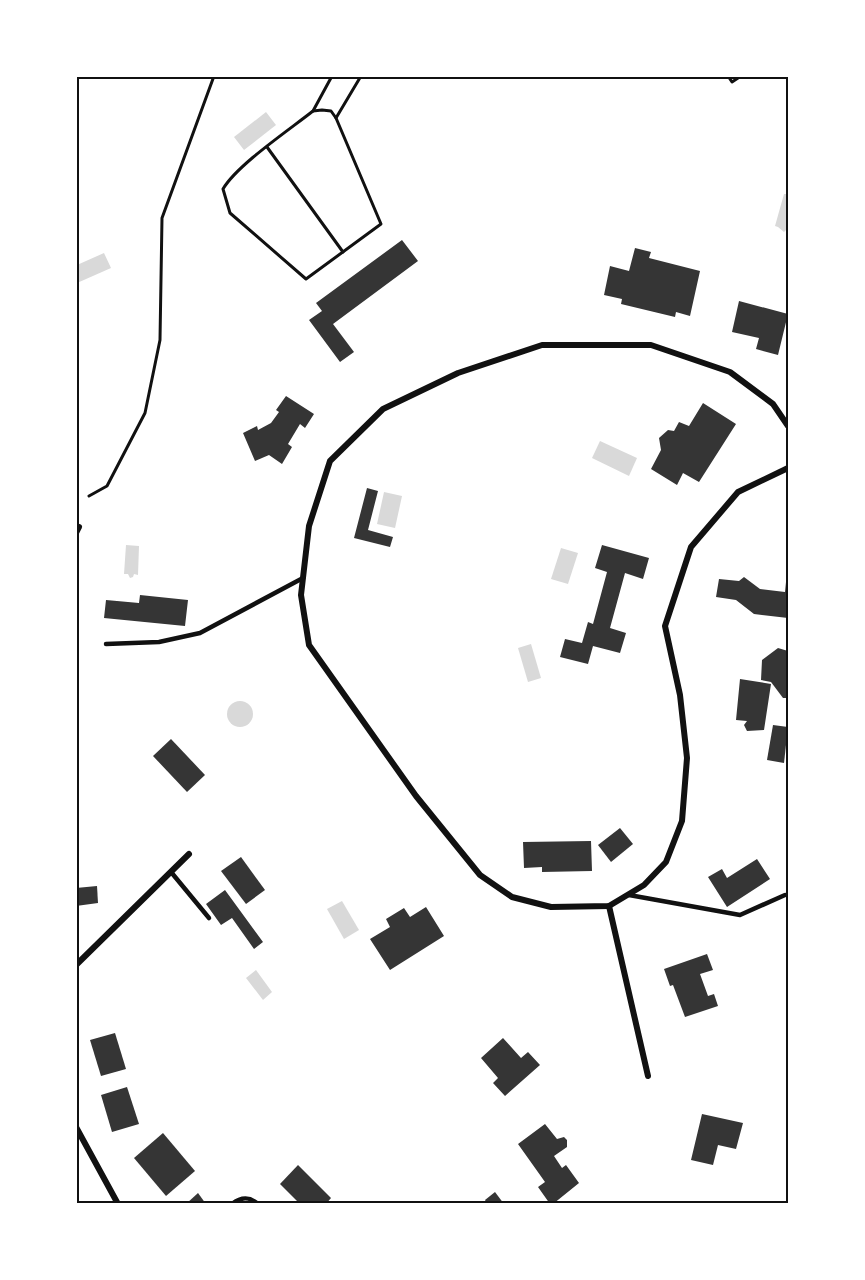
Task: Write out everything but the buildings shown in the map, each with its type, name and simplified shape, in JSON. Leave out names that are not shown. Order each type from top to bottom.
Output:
[{"type":"street","points":[[789,426],[773,405],[730,372],[651,345],[542,345],[458,373],[383,410],[330,461],[309,526],[301,595],[309,645],[416,796],[480,875],[512,897],[551,907],[609,906],[644,885],[666,862],[682,821],[687,758],[680,695],[665,626],[690,547],[738,492],[789,468]]},
{"type":"street","points":[[76,965],[189,854]]},
{"type":"street","points":[[609,906],[648,1076]]},
{"type":"street","points":[[77,1130],[118,1203]]},
{"type":"lane","points":[[106,644],[159,642],[200,633],[303,578]]},
{"type":"lane","points":[[171,872],[209,918]]},
{"type":"lane","points":[[628,894],[740,915],[785,895]]},
{"type":"lane","points":[[232,1203],[241,1198],[247,1198],[258,1203]]},
{"type":"path","points":[[88,496],[107,486],[146,413],[160,340],[162,218],[214,76]]},
{"type":"path","points":[[313,111],[331,111],[336,118],[381,224],[306,279],[230,213],[223,189],[227,182],[267,147],[313,111],[333,76]]},
{"type":"path","points":[[336,118],[361,76]]},
{"type":"path","points":[[729,76],[732,82],[741,76]]},
{"type":"path","points":[[267,147],[343,252]]},
{"type":"shaded area","points":[[266,112],[276,125],[244,150],[234,137]]},
{"type":"shaded area","points":[[784,194],[788,194],[788,228],[784,232],[775,226]]},
{"type":"shaded area","points":[[104,253],[111,268],[77,283],[77,265]]},
{"type":"shaded area","points":[[600,441],[637,458],[629,476],[592,458]]},
{"type":"shaded area","points":[[384,492],[402,496],[395,528],[377,524]]},
{"type":"shaded area","points":[[126,545],[139,546],[138,575],[134,574],[130,578],[128,574],[124,574]]},
{"type":"shaded area","points":[[561,548],[578,553],[568,584],[551,579]]},
{"type":"shaded area","points":[[531,644],[541,678],[528,682],[518,648]]},
{"type":"shaded area","points":[[240,701],[249,705],[253,714],[249,723],[240,727],[231,723],[227,714],[231,705]]},
{"type":"shaded area","points":[[342,901],[359,930],[344,939],[327,909]]},
{"type":"shaded area","points":[[256,970],[272,992],[263,1000],[246,978]]}]
